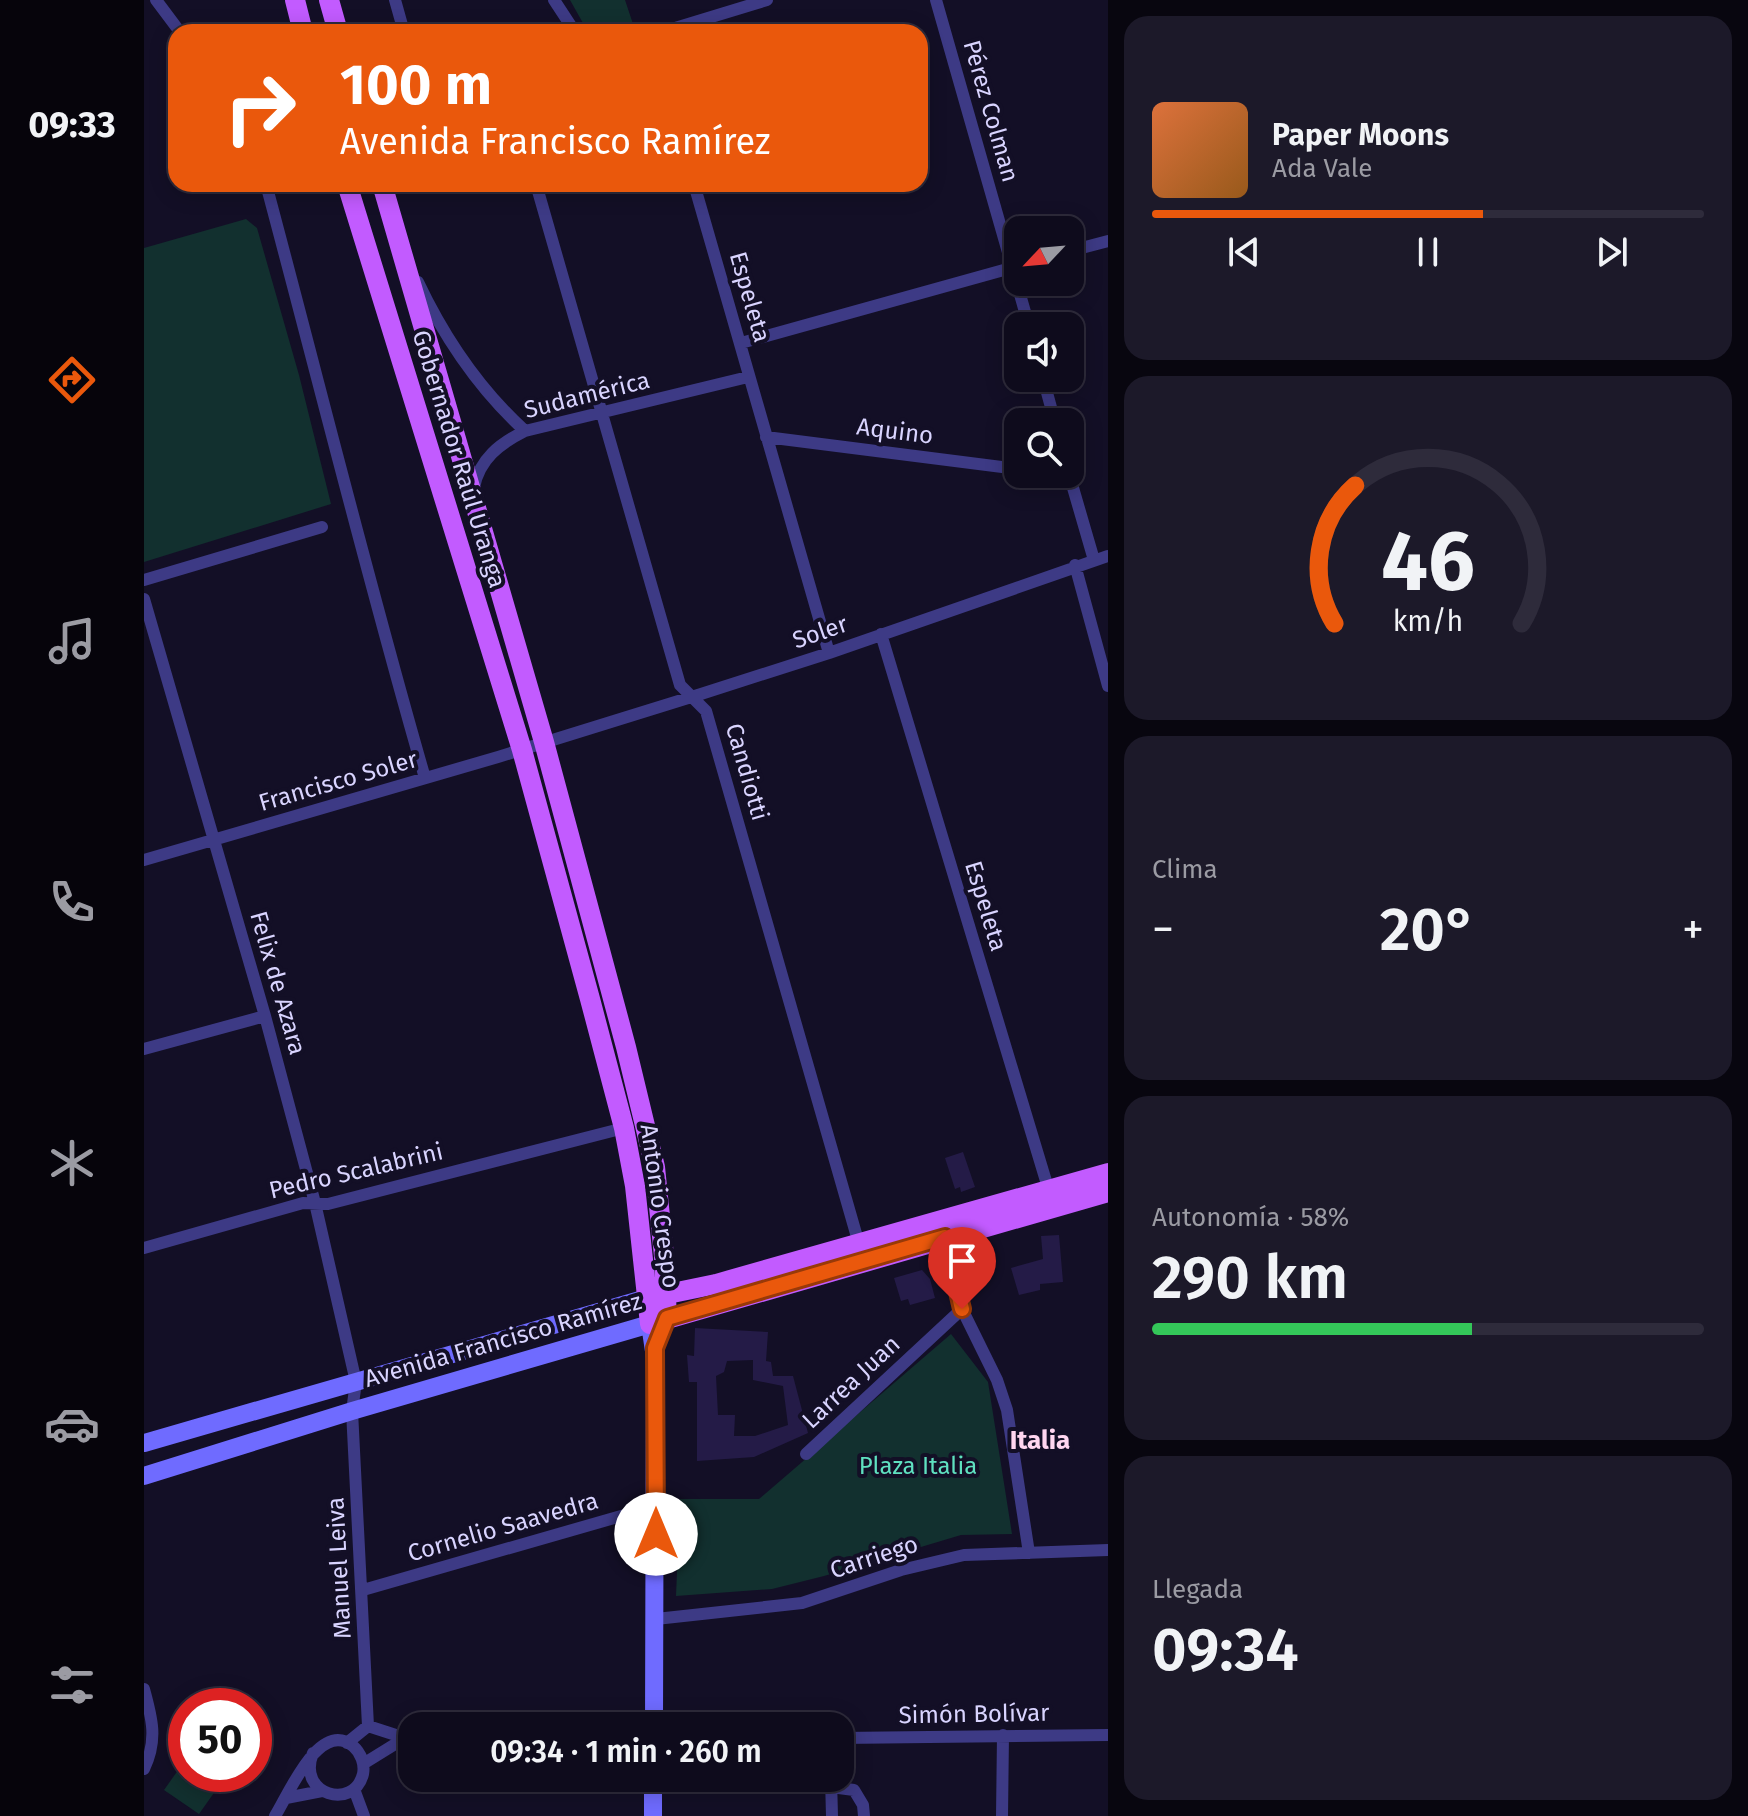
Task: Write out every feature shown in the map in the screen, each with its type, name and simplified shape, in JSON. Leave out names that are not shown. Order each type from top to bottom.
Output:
[{"type":"main road","points":[[295,0],[301,24]]},
{"type":"main road","points":[[329,0],[336,24]]},
{"type":"main road","name":"Gobernador Raúl Uranga","points":[[349,192],[522,750]]},
{"type":"main road","name":"Gobernador Raúl Uranga","points":[[384,192],[544,742]]},
{"type":"main road","name":"Antonio Crespo","points":[[544,742],[643,1116],[660,1211],[656,1296]]},
{"type":"main road","name":"Antonio Crespo","points":[[522,750],[624,1128],[658,1321]]},
{"type":"main road","name":"Avenida Francisco Ramírez","points":[[656,1296],[716,1284],[1108,1173]]},
{"type":"main road","name":"Avenida Francisco Ramírez","points":[[658,1321],[1108,1192]]},
{"type":"street","points":[[156,0],[174,24]]},
{"type":"street","points":[[395,0],[402,24]]},
{"type":"street","points":[[554,0],[570,24]]},
{"type":"street","points":[[680,24],[722,6],[767,0]]},
{"type":"street","name":"Pérez Colman","points":[[936,0],[1004,226]]},
{"type":"street","points":[[268,192],[330,421],[376,609],[425,778]]},
{"type":"street","name":"Candiotti","points":[[538,192],[680,685],[706,711],[859,1244]]},
{"type":"street","name":"Espeleta","points":[[696,192],[829,653]]},
{"type":"street","points":[[395,232],[425,297],[461,358],[493,402],[525,431]]},
{"type":"street","points":[[1084,247],[1108,241]]},
{"type":"street","points":[[741,343],[1004,269]]},
{"type":"street","name":"Sudamérica","points":[[471,498],[476,476],[487,456],[504,441],[525,431],[602,415],[748,377]]},
{"type":"street","name":"Aquino","points":[[766,437],[1004,467]]},
{"type":"street","points":[[1070,488],[1094,560]]},
{"type":"street","points":[[144,580],[322,527]]},
{"type":"street","name":"Soler","points":[[544,742],[829,653],[1108,556]]},
{"type":"street","points":[[1075,565],[1108,686]]},
{"type":"street","name":"Felix de Azara","points":[[144,599],[265,1016],[315,1203],[356,1382]]},
{"type":"street","name":"Espeleta","points":[[881,634],[1049,1191]]},
{"type":"street","name":"Francisco Soler","points":[[144,860],[544,742]]},
{"type":"street","points":[[144,1049],[265,1016]]},
{"type":"street","name":"Pedro Scalabrini","points":[[144,1248],[303,1203],[328,1204],[624,1128]]},
{"type":"street","points":[[945,1237],[962,1309],[997,1380],[1007,1410],[1029,1553]]},
{"type":"street","name":"Avenida Francisco Ramírez","points":[[144,1443],[656,1296]]},
{"type":"street","name":"Larrea Juan","points":[[806,1454],[962,1309]]},
{"type":"street","name":"Avenida Francisco Ramírez","points":[[144,1476],[658,1321]]},
{"type":"street","name":"Antonio Crespo","points":[[656,1506],[655,1348],[658,1321]]},
{"type":"street","name":"Manuel Leiva","points":[[356,1382],[352,1411],[368,1726]]},
{"type":"street","points":[[654,1712],[656,1506]]},
{"type":"street","name":"Cornelio Saavedra","points":[[363,1590],[656,1506]]},
{"type":"street","name":"Carriego","points":[[656,1619],[802,1603],[937,1560],[964,1555],[1108,1550]]},
{"type":"street","points":[[144,1689],[153,1722],[144,1769]]},
{"type":"street","points":[[347,1743],[368,1726],[398,1735]]},
{"type":"street","points":[[1002,1816],[1003,1735]]},
{"type":"street","name":"Simón Bolívar","points":[[854,1738],[1108,1735]]},
{"type":"street","points":[[275,1816],[313,1753],[324,1743],[340,1741],[358,1752],[363,1764],[360,1782],[354,1789],[338,1795],[322,1791],[286,1798]]},
{"type":"street","points":[[363,1764],[398,1744]]},
{"type":"street","points":[[313,1753],[311,1778],[322,1791]]},
{"type":"street","points":[[354,1789],[364,1816]]},
{"type":"street","points":[[854,1790],[863,1805],[864,1816]]},
{"type":"street","points":[[653,1792],[653,1816]]},
{"type":"street","points":[[831,1792],[832,1816]]},
{"type":"green space","points":[[570,0],[625,0],[633,24],[584,24]]},
{"type":"green space","points":[[246,219],[257,228],[299,375],[331,504],[144,562],[144,248]]},
{"type":"green space","name":"Plaza Italia","points":[[951,1334],[988,1382],[1012,1534],[961,1535],[772,1589],[676,1596],[680,1499],[759,1499]]},
{"type":"green space","points":[[168,1784],[168,1792],[215,1792],[199,1814],[164,1790]]},
{"type":"building","points":[[963,1152],[975,1187],[961,1192],[960,1187],[955,1189],[945,1158]]},
{"type":"building","points":[[1059,1235],[1063,1282],[1040,1284],[1040,1290],[1019,1295],[1011,1268],[1043,1259],[1041,1236]]},
{"type":"building","points":[[922,1270],[930,1279],[935,1298],[910,1305],[908,1299],[901,1301],[894,1278]]},
{"type":"building","points":[[695,1328],[768,1332],[766,1361],[771,1362],[773,1376],[793,1376],[808,1433],[754,1457],[697,1461],[697,1382],[689,1382],[687,1355],[694,1356]],"holes":[[[753,1360],[753,1380],[783,1386],[788,1425],[755,1436],[734,1436],[735,1415],[718,1415],[716,1376],[724,1372],[727,1361]]]},
{"type":"district","name":"Italia","points":[[1040,1440]]},
{"type":"route","points":[[656,1534],[655,1348],[667,1318],[945,1237],[962,1309]]}]
